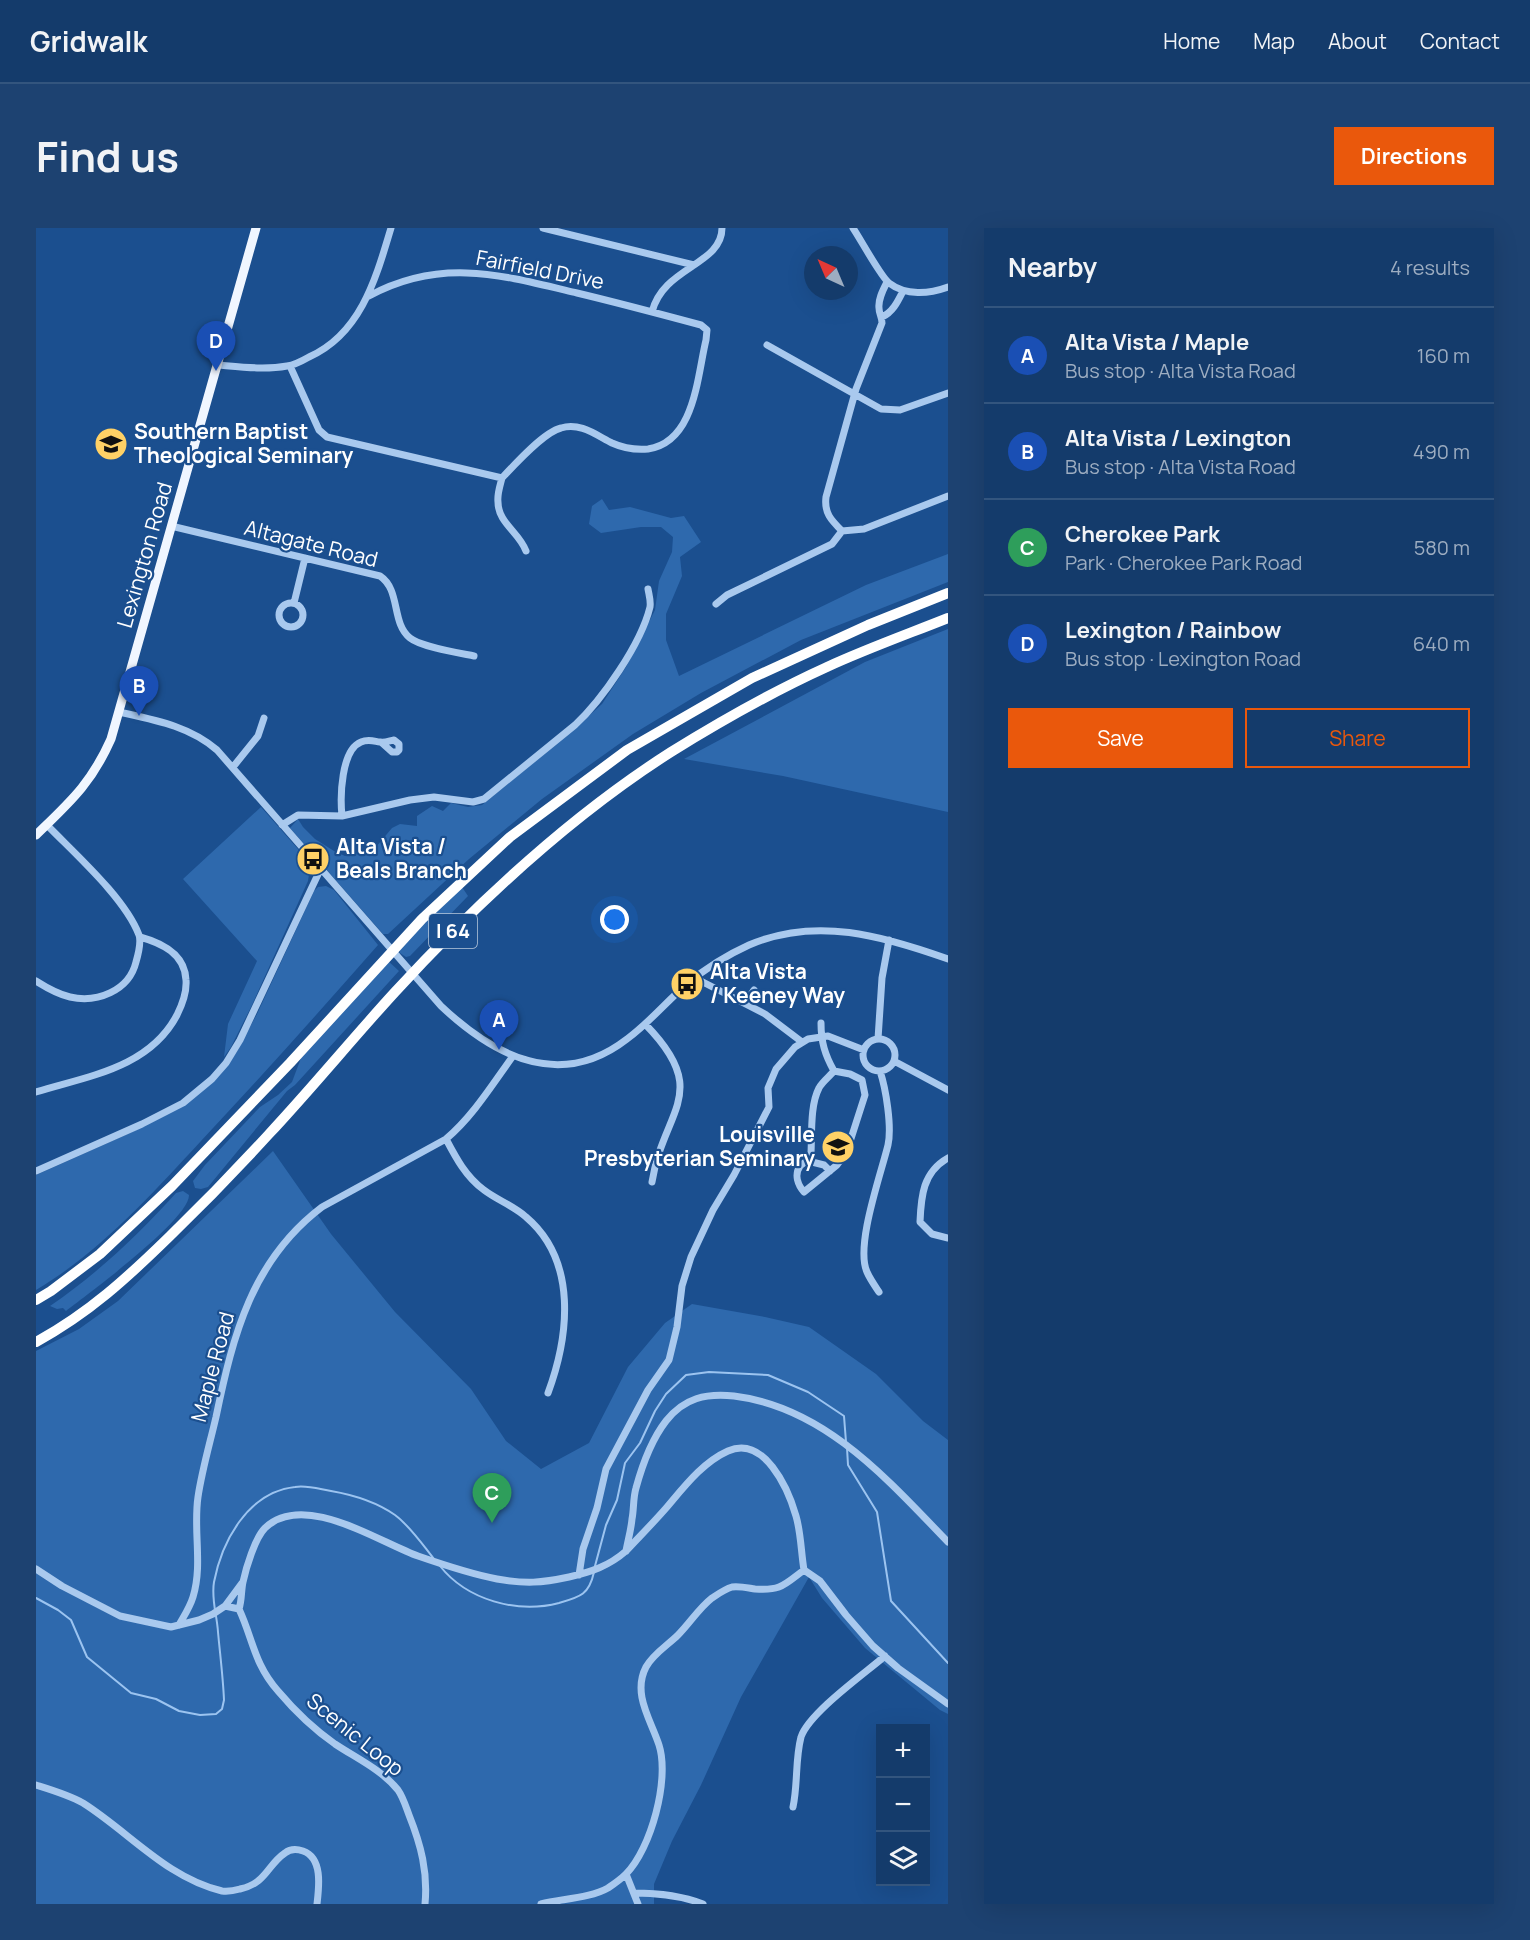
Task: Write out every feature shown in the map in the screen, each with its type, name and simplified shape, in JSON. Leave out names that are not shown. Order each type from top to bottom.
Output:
[{"type":"highway","name":"I 64","points":[[36,1300],[100,1254],[172,1186],[290,1063],[422,919],[510,837],[627,750],[752,678],[868,625],[948,593]]},
{"type":"highway","name":"I 64","points":[[36,1342],[63,1327],[102,1299],[163,1243],[270,1134],[393,993],[454,929],[539,852],[596,806],[670,753],[746,709],[827,667],[948,618]]},
{"type":"main road","name":"Lexington Road","points":[[36,835],[73,800],[87,783],[107,747],[119,712],[256,228]]},
{"type":"street","points":[[218,365],[252,368],[290,366],[324,350],[337,339],[369,296],[391,228]]},
{"type":"street","points":[[543,228],[694,264]]},
{"type":"street","points":[[652,312],[655,300],[666,285],[711,253],[717,246],[722,228]]},
{"type":"street","points":[[853,228],[887,282],[903,291],[927,292],[948,287]]},
{"type":"street","name":"Fairfield Drive","points":[[369,296],[408,279],[425,275],[451,272],[476,273],[533,282],[706,328],[706,340],[687,416],[679,431],[670,440],[653,448],[632,449],[613,444],[585,429],[566,427],[548,434],[502,478]]},
{"type":"street","points":[[842,531],[831,519],[825,505],[826,497],[854,395],[882,323],[879,305],[887,282]]},
{"type":"street","points":[[882,317],[888,315],[903,291]]},
{"type":"street","points":[[767,345],[876,407],[890,411],[900,410],[948,393]]},
{"type":"street","points":[[290,366],[319,430],[327,437],[502,478],[498,497],[500,513],[506,524],[520,538],[526,551]]},
{"type":"street","points":[[716,604],[727,595],[832,544],[842,531],[864,529],[948,496]]},
{"type":"street","name":"Altagate Road","points":[[171,526],[380,576],[389,585],[402,626],[408,637],[425,645],[474,656]]},
{"type":"street","points":[[294,603],[305,558]]},
{"type":"street","points":[[282,825],[298,815],[342,816],[410,800],[434,797],[473,802],[484,799],[575,725],[602,697],[644,625],[650,605],[648,589]]},
{"type":"street","points":[[119,712],[172,724],[209,743],[233,767],[441,1006],[468,1030],[490,1045],[524,1061],[548,1065],[577,1062],[613,1049],[645,1024],[694,978],[715,963],[750,945],[790,933],[830,930],[865,934],[948,960]]},
{"type":"street","points":[[233,767],[258,736],[264,718]]},
{"type":"street","points":[[342,816],[341,794],[349,755],[354,747],[362,742],[382,743]]},
{"type":"street","points":[[36,981],[59,994],[78,998],[96,998],[114,991],[122,986],[130,976],[136,960],[140,937],[124,908],[47,825]]},
{"type":"street","points":[[36,1171],[172,1109],[212,1079],[226,1063],[240,1040],[321,868]]},
{"type":"street","points":[[36,1092],[108,1071],[144,1052],[171,1026],[186,992],[184,969],[178,958],[168,948],[140,937]]},
{"type":"street","points":[[878,1039],[882,978],[889,940]]},
{"type":"street","points":[[694,978],[765,1014],[802,1042]]},
{"type":"street","points":[[745,1003],[753,990]]},
{"type":"street","points":[[821,1023],[821,1037],[834,1071]]},
{"type":"street","points":[[645,1024],[670,1053],[678,1072],[680,1086],[678,1107],[656,1162],[652,1182]]},
{"type":"street","points":[[580,1575],[583,1549],[597,1508],[606,1469],[648,1390],[669,1360],[677,1327],[682,1286],[691,1257],[713,1210],[769,1107],[768,1088],[776,1069],[795,1047],[808,1039],[828,1036],[864,1050]]},
{"type":"street","points":[[878,1039],[886,1041],[893,1047],[894,1061],[888,1068],[880,1071],[867,1067],[863,1059],[864,1050],[869,1042],[878,1039]]},
{"type":"street","name":"Maple Road","points":[[179,1625],[194,1594],[198,1568],[198,1498],[229,1356],[255,1288],[282,1246],[308,1218],[322,1207],[446,1139],[459,1128],[513,1056]]},
{"type":"street","points":[[894,1061],[948,1090]]},
{"type":"street","points":[[834,1071],[850,1074],[862,1080],[865,1095],[848,1150],[830,1171],[804,1192],[797,1183],[797,1174],[800,1166],[808,1161],[811,1155],[812,1117],[819,1088],[834,1071]]},
{"type":"street","points":[[879,1292],[867,1272],[863,1254],[874,1194],[889,1143],[887,1111],[880,1071]]},
{"type":"street","points":[[446,1139],[473,1181],[528,1218],[548,1243],[558,1263],[563,1284],[564,1327],[548,1393]]},
{"type":"street","points":[[948,1158],[933,1170],[922,1192],[920,1222],[932,1234],[948,1238]]},
{"type":"street","points":[[808,1161],[824,1165],[830,1171]]},
{"type":"street","points":[[626,1551],[635,1489],[650,1449],[664,1423],[677,1408],[688,1401],[712,1394],[756,1399],[775,1404],[806,1419],[840,1440],[883,1476],[948,1542]]},
{"type":"street","points":[[225,1606],[239,1609],[242,1583],[260,1534],[272,1522],[300,1515],[350,1526],[419,1556],[497,1579],[543,1583],[580,1575],[605,1566],[626,1551],[706,1466],[724,1453],[743,1448],[766,1459],[784,1485],[797,1518],[804,1570],[820,1581],[851,1621],[885,1656],[948,1704]]},
{"type":"street","points":[[36,1569],[62,1586],[120,1616],[171,1627],[208,1617],[225,1606],[242,1583]]},
{"type":"street","points":[[542,1904],[601,1891],[626,1874],[649,1836],[663,1775],[663,1760],[641,1695],[643,1675],[648,1664],[710,1600],[724,1590],[736,1587],[777,1589],[804,1570]]},
{"type":"street","name":"Scenic Loop","points":[[239,1609],[254,1653],[277,1691],[327,1738],[377,1772],[400,1793],[424,1860],[425,1904]]},
{"type":"street","points":[[793,1807],[800,1746],[804,1732],[813,1719],[838,1694],[885,1656]]},
{"type":"street","points":[[36,1785],[64,1794],[82,1803],[169,1868],[201,1884],[225,1892],[253,1885],[262,1879],[287,1851],[296,1849],[303,1851],[312,1858],[319,1875],[320,1883],[316,1904]]},
{"type":"street","points":[[626,1874],[638,1904]]},
{"type":"street","points":[[634,1893],[665,1894],[702,1904]]},
{"type":"shaded area","points":[[602,499],[609,510],[630,507],[671,518],[684,516],[701,542],[680,557],[682,576],[666,614],[666,640],[679,676],[866,585],[948,554],[948,582],[801,640],[701,693],[633,734],[542,799],[469,859],[388,934],[383,934],[290,828],[298,819],[315,839],[345,856],[376,847],[392,828],[400,824],[417,826],[417,816],[432,806],[443,811],[451,803],[468,807],[482,805],[602,704],[626,667],[655,610],[659,581],[672,552],[673,537],[661,527],[641,527],[601,533],[589,524],[592,506]]},
{"type":"shaded area","points":[[948,629],[948,812],[783,776],[684,759],[865,662]]},
{"type":"shaded area","points":[[261,807],[305,857],[310,868],[308,881],[252,1005],[224,1057],[228,1024],[257,961],[183,879]]},
{"type":"shaded area","points":[[326,886],[334,890],[378,945],[144,1202],[82,1258],[36,1290],[36,1175],[130,1133],[185,1105],[220,1075],[236,1053],[257,1014],[314,891],[318,887]]},
{"type":"shaded area","points":[[462,887],[468,896],[410,956],[406,957],[400,953],[399,949]]},
{"type":"shaded area","points":[[387,960],[399,971],[287,1091],[208,1187],[195,1188],[193,1181],[205,1165],[260,1107],[292,1082],[301,1058]]},
{"type":"shaded area","points":[[273,1151],[331,1234],[395,1312],[471,1389],[506,1441],[541,1469],[589,1443],[628,1367],[665,1323],[692,1304],[809,1327],[876,1374],[923,1421],[948,1440],[948,1714],[940,1710],[865,1648],[822,1598],[809,1577],[741,1697],[701,1785],[672,1841],[654,1884],[654,1904],[36,1904],[36,1351],[79,1329],[118,1301]]},
{"type":"shaded area","points":[[183,1191],[189,1195],[185,1206],[173,1221],[136,1256],[66,1311],[63,1308],[57,1309],[50,1306],[101,1267],[132,1239],[176,1193]]},
{"type":"waterway","points":[[595,1566],[606,1525],[617,1500],[625,1463],[640,1443],[666,1394],[686,1375],[709,1372],[768,1375],[808,1392],[844,1416],[846,1442]]},
{"type":"waterway","points":[[847,1448],[848,1465],[877,1512],[891,1601],[948,1663]]},
{"type":"waterway","points":[[36,1598],[71,1620],[87,1657],[131,1693],[156,1699],[179,1711],[200,1715],[216,1714],[222,1709],[224,1700],[214,1582],[223,1551],[231,1535],[251,1508],[264,1498],[278,1491],[304,1486],[364,1499],[400,1519],[434,1559]]},
{"type":"waterway","points":[[440,1566],[451,1578],[478,1596],[526,1607],[559,1603],[578,1597],[589,1586],[594,1572]]},
{"type":"place","name":"Lexington / Rainbow","points":[[216,371]]},
{"type":"place","name":"Southern Baptist Theological Seminary","points":[[111,444]]},
{"type":"place","name":"Alta Vista / Lexington","points":[[139,716]]},
{"type":"place","name":"Alta Vista / Beals Branch","points":[[313,859]]},
{"type":"place","name":"Alta Vista / Keeney Way","points":[[687,984]]},
{"type":"place","name":"Alta Vista / Maple","points":[[499,1050]]},
{"type":"place","name":"Louisville Presbyterian Seminary","points":[[838,1147]]},
{"type":"place","name":"Cherokee Park","points":[[492,1523]]}]
